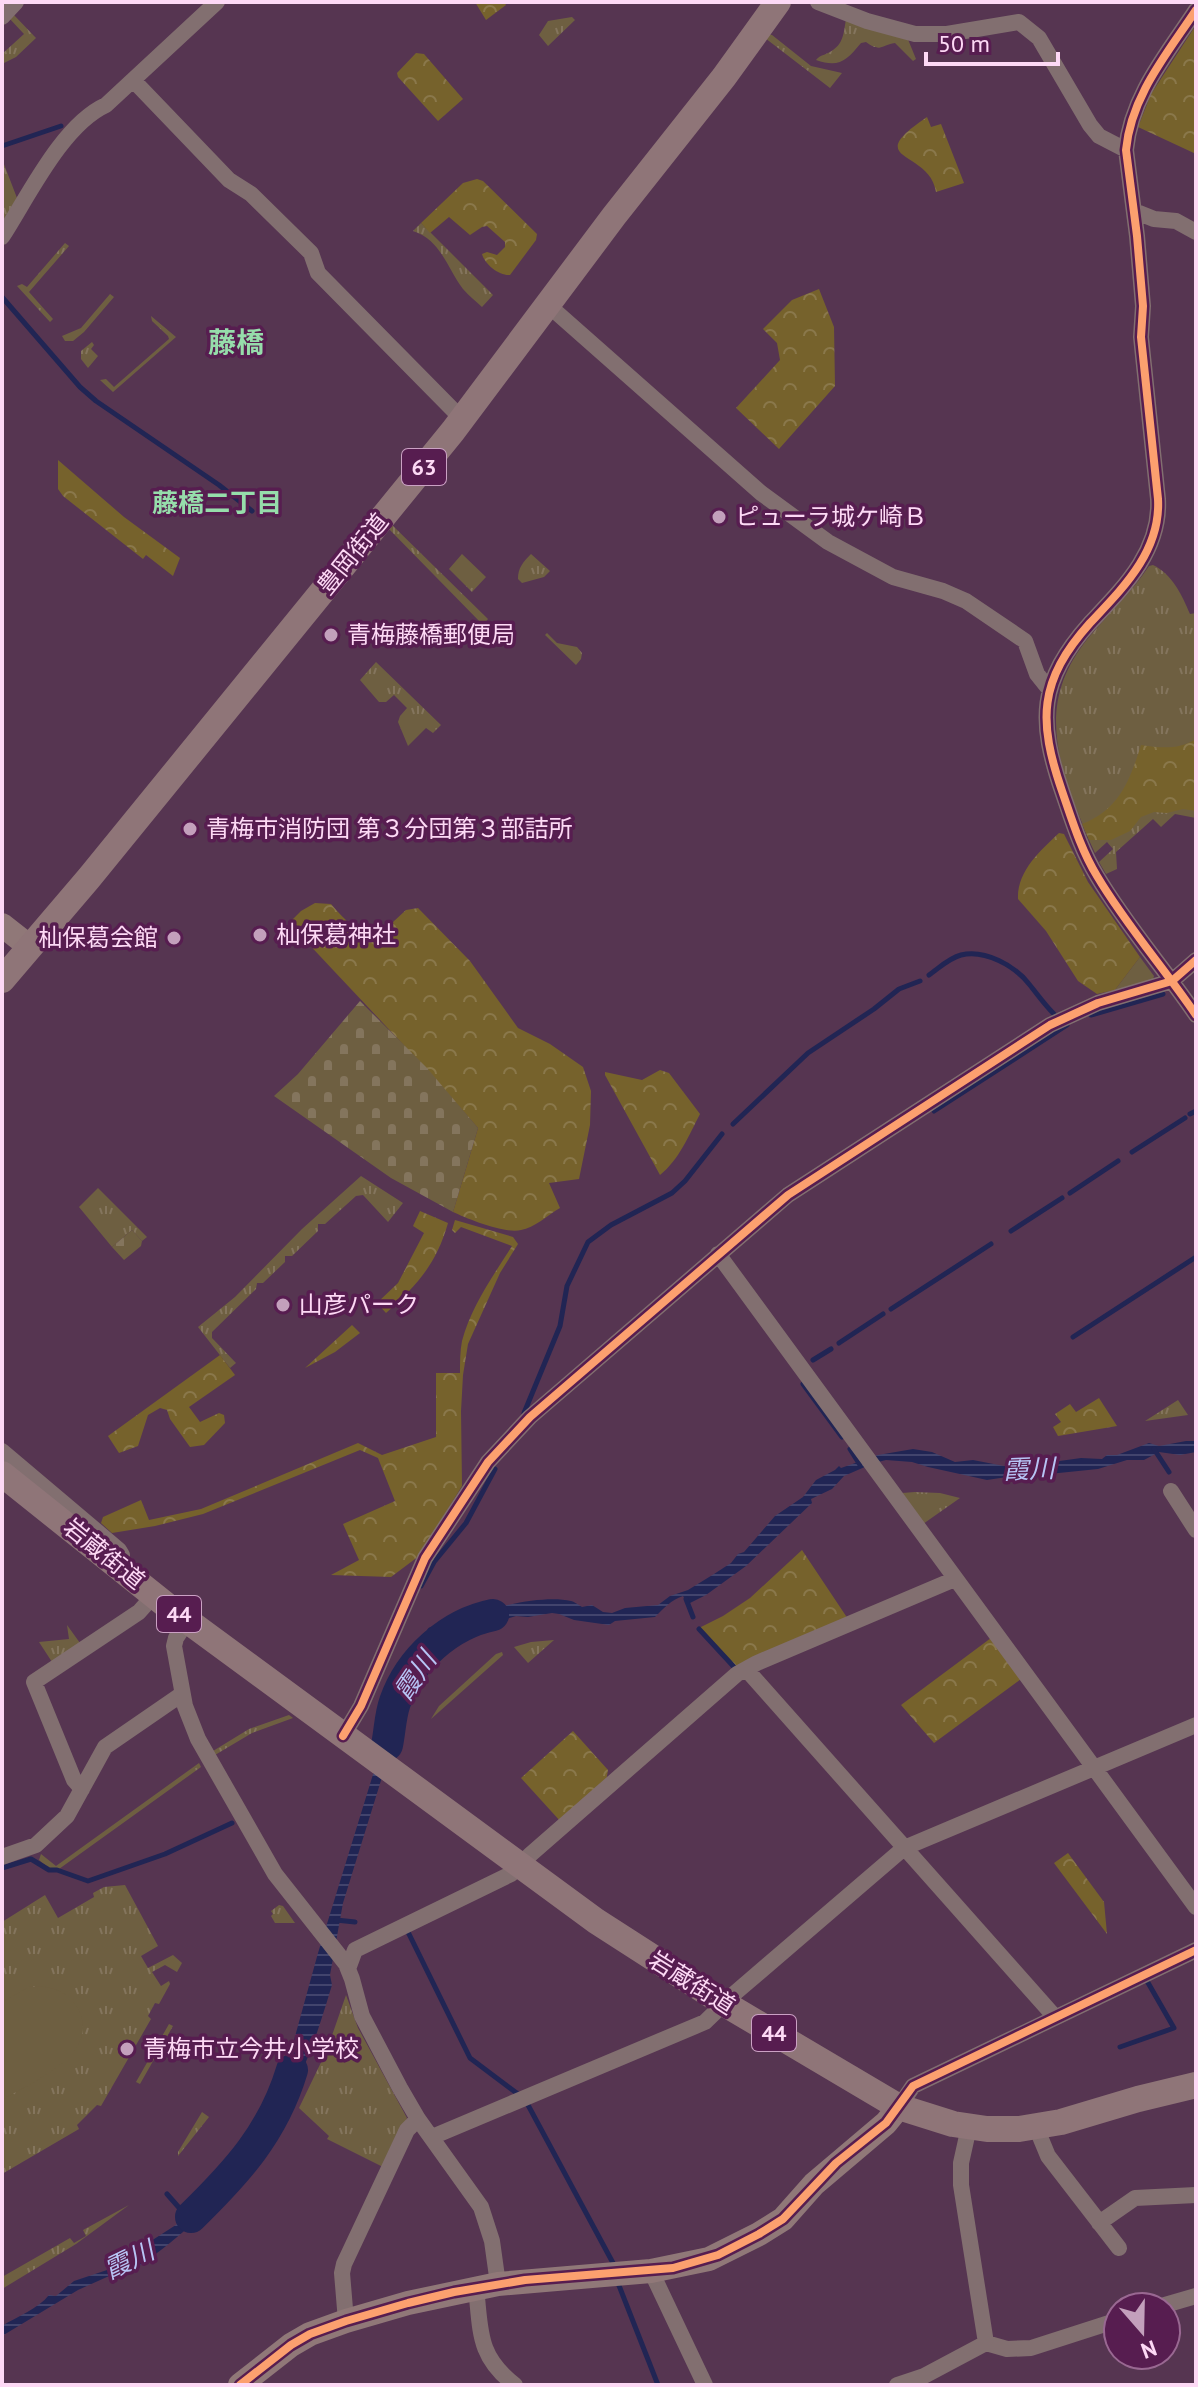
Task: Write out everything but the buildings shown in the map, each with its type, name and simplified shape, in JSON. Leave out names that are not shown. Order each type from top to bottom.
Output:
[{"type":"main road","name":"豊岡街道","points":[[2,980],[89,878],[462,419],[778,2]]},
{"type":"main road","name":"岩蔵街道","points":[[2,1474],[154,1595],[605,1928],[725,2004],[899,2107],[931,2119],[969,2127],[1036,2127],[1196,2085]]},
{"type":"street","points":[[2,17],[16,2]]},
{"type":"street","points":[[2,237],[68,135],[94,110],[106,105],[217,2]]},
{"type":"street","points":[[818,2],[867,21],[915,34],[947,34],[1019,22],[1039,38],[1099,136],[1126,150]]},
{"type":"street","points":[[1196,10],[1156,69],[1135,109],[1126,150],[1143,306],[1141,337],[1158,499],[1157,522],[1140,565],[1061,662],[1049,689],[1045,715],[1046,736],[1054,768],[1080,841],[1102,884],[1196,1015]]},
{"type":"street","points":[[133,80],[229,180],[251,194],[311,253],[318,273],[462,419]]},
{"type":"street","points":[[1134,211],[1154,219],[1176,221],[1196,232]]},
{"type":"street","points":[[547,304],[752,485],[828,542],[893,577],[966,601],[1025,641],[1037,674],[1049,689]]},
{"type":"street","points":[[2,925],[30,947]]},
{"type":"street","points":[[352,1742],[361,1706],[425,1558],[488,1462],[530,1417],[788,1195],[1050,1025],[1098,1003],[1172,981],[1196,960]]},
{"type":"street","points":[[718,1254],[1196,1907]]},
{"type":"street","points":[[2,1451],[119,1550],[122,1555],[120,1568]]},
{"type":"street","points":[[1171,1491],[1196,1530]]},
{"type":"street","points":[[347,1966],[355,1950],[504,1879],[737,1674],[955,1579]]},
{"type":"street","points":[[82,1789],[74,1780],[34,1682],[139,1612],[154,1595]]},
{"type":"street","points":[[188,1620],[174,1642],[182,1694],[194,1732],[281,1882],[347,1966],[362,2016],[418,2119],[481,2207],[492,2241],[484,2348],[495,2367],[515,2385]]},
{"type":"street","points":[[746,1669],[1055,2017]]},
{"type":"street","points":[[2,1857],[36,1845],[67,1816],[105,1747],[182,1694]]},
{"type":"street","points":[[432,2137],[705,2022],[904,1848],[1196,1725]]},
{"type":"street","points":[[240,2385],[303,2338],[346,2321],[435,2296],[487,2286],[651,2271],[709,2259],[776,2225],[814,2184],[886,2123],[913,2086],[1196,1950]]},
{"type":"street","points":[[346,2321],[344,2264],[407,2130],[418,2119]]},
{"type":"street","points":[[969,2127],[961,2163],[961,2185],[986,2343]]},
{"type":"street","points":[[1036,2127],[1048,2156],[1119,2248]]},
{"type":"street","points":[[1099,2223],[1135,2198],[1196,2195]]},
{"type":"street","points":[[651,2271],[705,2385]]},
{"type":"street","points":[[897,2385],[931,2372],[986,2343],[1007,2349],[1031,2348],[1102,2325]]},
{"type":"green space","points":[[475,2],[504,2],[506,5],[486,20]]},
{"type":"green space","points":[[13,14],[36,38],[16,57],[2,64],[2,54],[24,34],[9,18]]},
{"type":"green space","points":[[572,17],[575,20],[548,46],[539,35],[548,21]]},
{"type":"green space","points":[[846,19],[907,37],[916,59],[913,61],[895,43],[878,48],[866,42],[842,61],[831,63],[816,60],[837,47]]},
{"type":"green space","points":[[1196,25],[1196,154],[1138,127],[1151,94]]},
{"type":"green space","points":[[767,34],[811,66],[842,73],[830,88],[765,38]]},
{"type":"green space","points":[[416,53],[424,54],[463,99],[438,121],[398,77],[397,73]]},
{"type":"green space","points":[[927,117],[931,127],[941,124],[964,183],[936,192],[931,178],[898,150],[899,142]]},
{"type":"green space","points":[[2,159],[17,198],[2,223]]},
{"type":"green space","points":[[477,179],[483,181],[537,234],[536,240],[510,275],[490,266],[482,254],[497,255],[505,247],[505,242],[487,226],[470,235],[449,217],[430,233],[421,223],[463,183]]},
{"type":"green space","points":[[421,223],[493,295],[482,307],[463,289],[437,248],[423,235],[413,231]]},
{"type":"green space","points":[[65,243],[69,246],[29,292],[53,319],[50,322],[17,286],[22,284],[27,287]]},
{"type":"green space","points":[[819,289],[834,327],[835,386],[779,449],[736,408],[780,360],[777,343],[763,329],[792,300]]},
{"type":"green space","points":[[110,294],[114,297],[84,332],[73,341],[65,341],[62,336],[81,328]]},
{"type":"green space","points":[[151,316],[176,337],[113,392],[100,380],[106,379],[114,387],[169,339]]},
{"type":"green space","points":[[92,342],[94,345],[91,349],[98,356],[88,368],[81,359],[81,351]]},
{"type":"green space","points":[[58,460],[124,517],[180,558],[173,576],[146,555],[143,559],[63,496],[58,489]]},
{"type":"green space","points":[[390,523],[488,619],[483,625],[387,527]]},
{"type":"green space","points":[[462,554],[486,577],[472,592],[449,569]]},
{"type":"green space","points":[[531,554],[550,571],[544,577],[522,583],[518,579],[519,572]]},
{"type":"green space","points":[[1153,565],[1171,579],[1190,614],[1196,613],[1196,818],[1175,814],[1161,827],[1153,819],[1116,852],[1117,869],[1106,874],[1099,862],[1113,849],[1107,842],[1095,853],[1089,840],[1061,762],[1056,712],[1061,687],[1072,662],[1089,637]]},
{"type":"green space","points":[[547,633],[557,643],[577,647],[582,653],[576,665],[545,635]]},
{"type":"green space","points":[[376,662],[441,725],[433,733],[426,728],[408,746],[398,722],[407,708],[394,695],[386,702],[379,702],[360,680]]},
{"type":"green space","points":[[1196,739],[1196,811],[1154,812],[1141,817],[1130,831],[1111,840],[1089,840],[1082,824],[1095,818],[1114,802],[1127,782],[1141,745],[1176,747]]},
{"type":"green space","points":[[1059,833],[1064,834],[1088,882],[1140,957],[1115,990],[1097,994],[1078,981],[1046,931],[1018,899],[1021,879],[1037,854]]},
{"type":"green space","points":[[315,903],[331,904],[358,929],[379,935],[406,910],[418,908],[470,961],[518,1028],[550,1044],[583,1067],[591,1091],[590,1125],[579,1179],[549,1183],[560,1208],[531,1227],[514,1231],[453,1212],[478,1128],[289,923]]},
{"type":"green space","points":[[1140,957],[1154,976],[1153,980],[1115,990]]},
{"type":"green space","points":[[360,1001],[427,1068],[478,1128],[453,1212],[391,1178],[274,1096],[298,1074]]},
{"type":"green space","points":[[660,1070],[669,1073],[700,1114],[678,1155],[660,1175],[605,1072],[642,1080]]},
{"type":"green space","points":[[361,1176],[403,1203],[388,1222],[363,1195],[356,1196],[325,1224],[318,1224],[318,1231],[292,1256],[285,1256],[285,1262],[263,1283],[257,1283],[256,1289],[212,1332],[212,1338],[236,1363],[230,1368],[198,1327],[235,1297],[302,1229]]},
{"type":"green space","points":[[98,1188],[147,1237],[142,1241],[132,1230],[112,1247],[79,1207]]},
{"type":"green space","points":[[420,1211],[448,1223],[443,1238],[424,1273],[386,1313],[377,1303],[398,1283],[424,1233],[413,1226]]},
{"type":"green space","points":[[455,1220],[513,1237],[518,1244],[500,1273],[468,1344],[461,1411],[462,1486],[419,1556],[391,1577],[331,1575],[359,1560],[343,1524],[395,1501],[378,1458],[360,1450],[203,1514],[112,1533],[101,1523],[103,1517],[141,1500],[149,1520],[201,1509],[358,1443],[382,1455],[436,1437],[436,1373],[460,1373],[462,1341],[471,1316],[512,1246],[461,1227],[455,1233],[452,1230]]},
{"type":"green space","points":[[132,1230],[142,1241],[141,1246],[124,1260],[112,1247]]},
{"type":"green space","points":[[352,1325],[360,1333],[335,1352],[305,1368]]},
{"type":"green space","points":[[220,1355],[235,1375],[189,1407],[200,1422],[219,1413],[224,1415],[225,1423],[204,1445],[190,1447],[167,1410],[160,1408],[148,1415],[138,1446],[119,1453],[108,1436]]},
{"type":"green space","points":[[1099,1398],[1117,1426],[1058,1436],[1053,1427],[1061,1422],[1055,1414],[1070,1404],[1076,1412]]},
{"type":"green space","points":[[1178,1400],[1188,1415],[1145,1421]]},
{"type":"green space","points":[[902,1493],[960,1498],[923,1524]]},
{"type":"green space","points":[[802,1550],[848,1619],[736,1668],[699,1628],[750,1598]]},
{"type":"green space","points":[[67,1625],[80,1643],[52,1662],[39,1642],[69,1639]]},
{"type":"green space","points":[[991,1638],[1021,1679],[934,1743],[901,1705]]},
{"type":"green space","points":[[554,1640],[528,1663],[514,1647],[531,1642]]},
{"type":"green space","points":[[502,1652],[503,1655],[431,1719],[439,1706]]},
{"type":"green space","points":[[289,1715],[293,1718],[252,1733],[215,1755],[213,1751],[249,1729]]},
{"type":"green space","points":[[573,1731],[608,1770],[606,1782],[561,1822],[521,1778]]},
{"type":"green space","points":[[199,1763],[201,1767],[59,1869],[50,1869],[39,1860],[41,1854],[56,1866]]},
{"type":"green space","points":[[1068,1853],[1104,1902],[1107,1934],[1054,1863]]},
{"type":"green space","points":[[125,1885],[158,1946],[141,1956],[148,1968],[173,1955],[182,1963],[177,1972],[165,1965],[152,1972],[161,1986],[169,1981],[170,1984],[159,2004],[155,2003],[148,2016],[151,2019],[101,2106],[97,2105],[77,2125],[79,2129],[2,2174],[2,1922],[45,1895],[58,1918],[94,1897],[93,1893],[104,1887]]},
{"type":"green space","points":[[279,1905],[295,1923],[275,1923],[271,1911]]},
{"type":"green space","points":[[40,1986],[61,1992],[74,2002],[83,2024],[81,2039],[61,2064],[2,2100],[2,2002],[29,1987]]},
{"type":"green space","points":[[346,1995],[358,2028],[407,2118],[385,2168],[327,2139],[329,2136],[299,2108],[327,2050]]},
{"type":"green space","points":[[169,2024],[173,2026],[140,2084],[136,2082]]},
{"type":"green space","points":[[202,2112],[209,2117],[178,2156],[178,2152]]},
{"type":"green space","points":[[129,2205],[76,2244],[2,2289],[2,2277],[70,2238],[74,2243],[86,2236],[83,2230]]},
{"type":"water","points":[[1196,1441],[1196,1452],[1180,1455],[1159,1452],[1144,1460],[1127,1460],[1098,1469],[1029,1479],[1007,1477],[987,1480],[912,1462],[886,1460],[874,1463],[844,1476],[832,1489],[811,1499],[812,1503],[746,1566],[688,1604],[683,1596],[655,1617],[615,1621],[609,1625],[552,1613],[516,1616],[491,1624],[474,1623],[455,1629],[477,1615],[527,1601],[559,1599],[582,1607],[592,1605],[603,1612],[612,1613],[625,1608],[658,1605],[731,1563],[775,1516],[803,1497],[816,1480],[839,1466],[841,1468],[878,1455],[913,1449],[932,1452],[955,1462],[973,1460],[1004,1466],[1011,1463],[1035,1466],[1081,1458],[1102,1459],[1149,1443],[1159,1446]]},
{"type":"water","points":[[394,1703],[396,1722],[392,1745],[343,1903],[330,1975],[332,1985],[304,2067],[279,2108],[281,2074],[291,2051],[383,1742],[387,1718]]},
{"type":"water","points":[[213,2187],[221,2189],[205,2210],[170,2243],[135,2269],[127,2268],[78,2290],[2,2336],[2,2326],[34,2308],[49,2295],[56,2296],[74,2281],[137,2260],[151,2241],[182,2221]]},
{"type":"waterway","points":[[2,146],[61,126]]},
{"type":"waterway","points":[[2,297],[80,387],[96,401],[252,511]]},
{"type":"waterway","points":[[929,975],[961,955],[980,954],[999,960],[1023,977],[1054,1014]]},
{"type":"waterway","points":[[733,1124],[808,1053],[899,989],[920,981]]},
{"type":"waterway","points":[[1091,1015],[1163,994]]},
{"type":"waterway","points":[[934,1111],[1067,1025]]},
{"type":"waterway","points":[[1190,1114],[1196,1111]]},
{"type":"waterway","points":[[1132,1152],[1185,1118]]},
{"type":"waterway","points":[[524,1413],[560,1326],[567,1286],[588,1242],[611,1225],[672,1193],[722,1134]]},
{"type":"waterway","points":[[1070,1193],[1118,1161]]},
{"type":"waterway","points":[[1011,1231],[1062,1198]]},
{"type":"waterway","points":[[891,1309],[991,1244]]},
{"type":"waterway","points":[[1073,1337],[1196,1257]]},
{"type":"waterway","points":[[839,1343],[883,1314]]},
{"type":"waterway","points":[[813,1360],[831,1349]]},
{"type":"waterway","points":[[803,1384],[842,1437]]},
{"type":"waterway","points":[[850,1449],[860,1465]]},
{"type":"waterway","points":[[1154,1449],[1169,1472]]},
{"type":"waterway","points":[[421,1586],[434,1562],[466,1523],[495,1469]]},
{"type":"waterway","points":[[686,1599],[693,1617]]},
{"type":"waterway","name":"霞川","points":[[387,1745],[395,1702],[421,1658],[461,1626],[493,1615]]},
{"type":"waterway","points":[[699,1629],[735,1668]]},
{"type":"waterway","points":[[430,1630],[438,1641]]},
{"type":"waterway","points":[[2,1868],[31,1859],[49,1870],[88,1881],[165,1854],[232,1823]]},
{"type":"waterway","points":[[336,1920],[355,1922]]},
{"type":"waterway","points":[[408,1932],[470,2058],[518,2094]]},
{"type":"waterway","points":[[1120,2047],[1174,2028],[1147,1981]]},
{"type":"waterway","name":"霞川","points":[[191,2217],[252,2150],[275,2113],[292,2070]]},
{"type":"waterway","points":[[528,2105],[613,2263]]},
{"type":"waterway","points":[[167,2194],[189,2219]]},
{"type":"waterway","points":[[618,2283],[658,2385]]},
{"type":"cycle path","points":[[1196,10],[1152,76],[1135,112],[1126,150],[1143,306],[1141,337],[1158,499],[1157,518],[1147,552],[1138,567],[1073,644],[1060,664],[1052,683],[1047,722],[1054,766],[1091,866],[1120,912],[1196,1015]]},
{"type":"cycle path","points":[[343,1736],[361,1706],[425,1558],[488,1462],[530,1417],[788,1195],[1050,1025],[1098,1003],[1172,981],[1196,960]]},
{"type":"cycle path","points":[[240,2385],[310,2334],[408,2303],[525,2280],[673,2268],[718,2255],[783,2219],[836,2163],[886,2123],[913,2086],[1196,1950]]},
{"type":"place","name":"ピューラ城ケ崎Ｂ","points":[[719,517]]},
{"type":"place","name":"青梅藤橋郵便局","points":[[331,635]]},
{"type":"place","name":"青梅市消防団 第３分団第３部詰所","points":[[190,829]]},
{"type":"place","name":"杣保葛神社","points":[[260,935]]},
{"type":"place","name":"杣保葛会館","points":[[174,938]]},
{"type":"place","name":"山彦パーク","points":[[283,1305]]},
{"type":"place","name":"青梅市立今井小学校","points":[[127,2049]]},
{"type":"district","name":"藤橋","points":[[236,342]]},
{"type":"district","name":"藤橋二丁目","points":[[217,503]]}]
